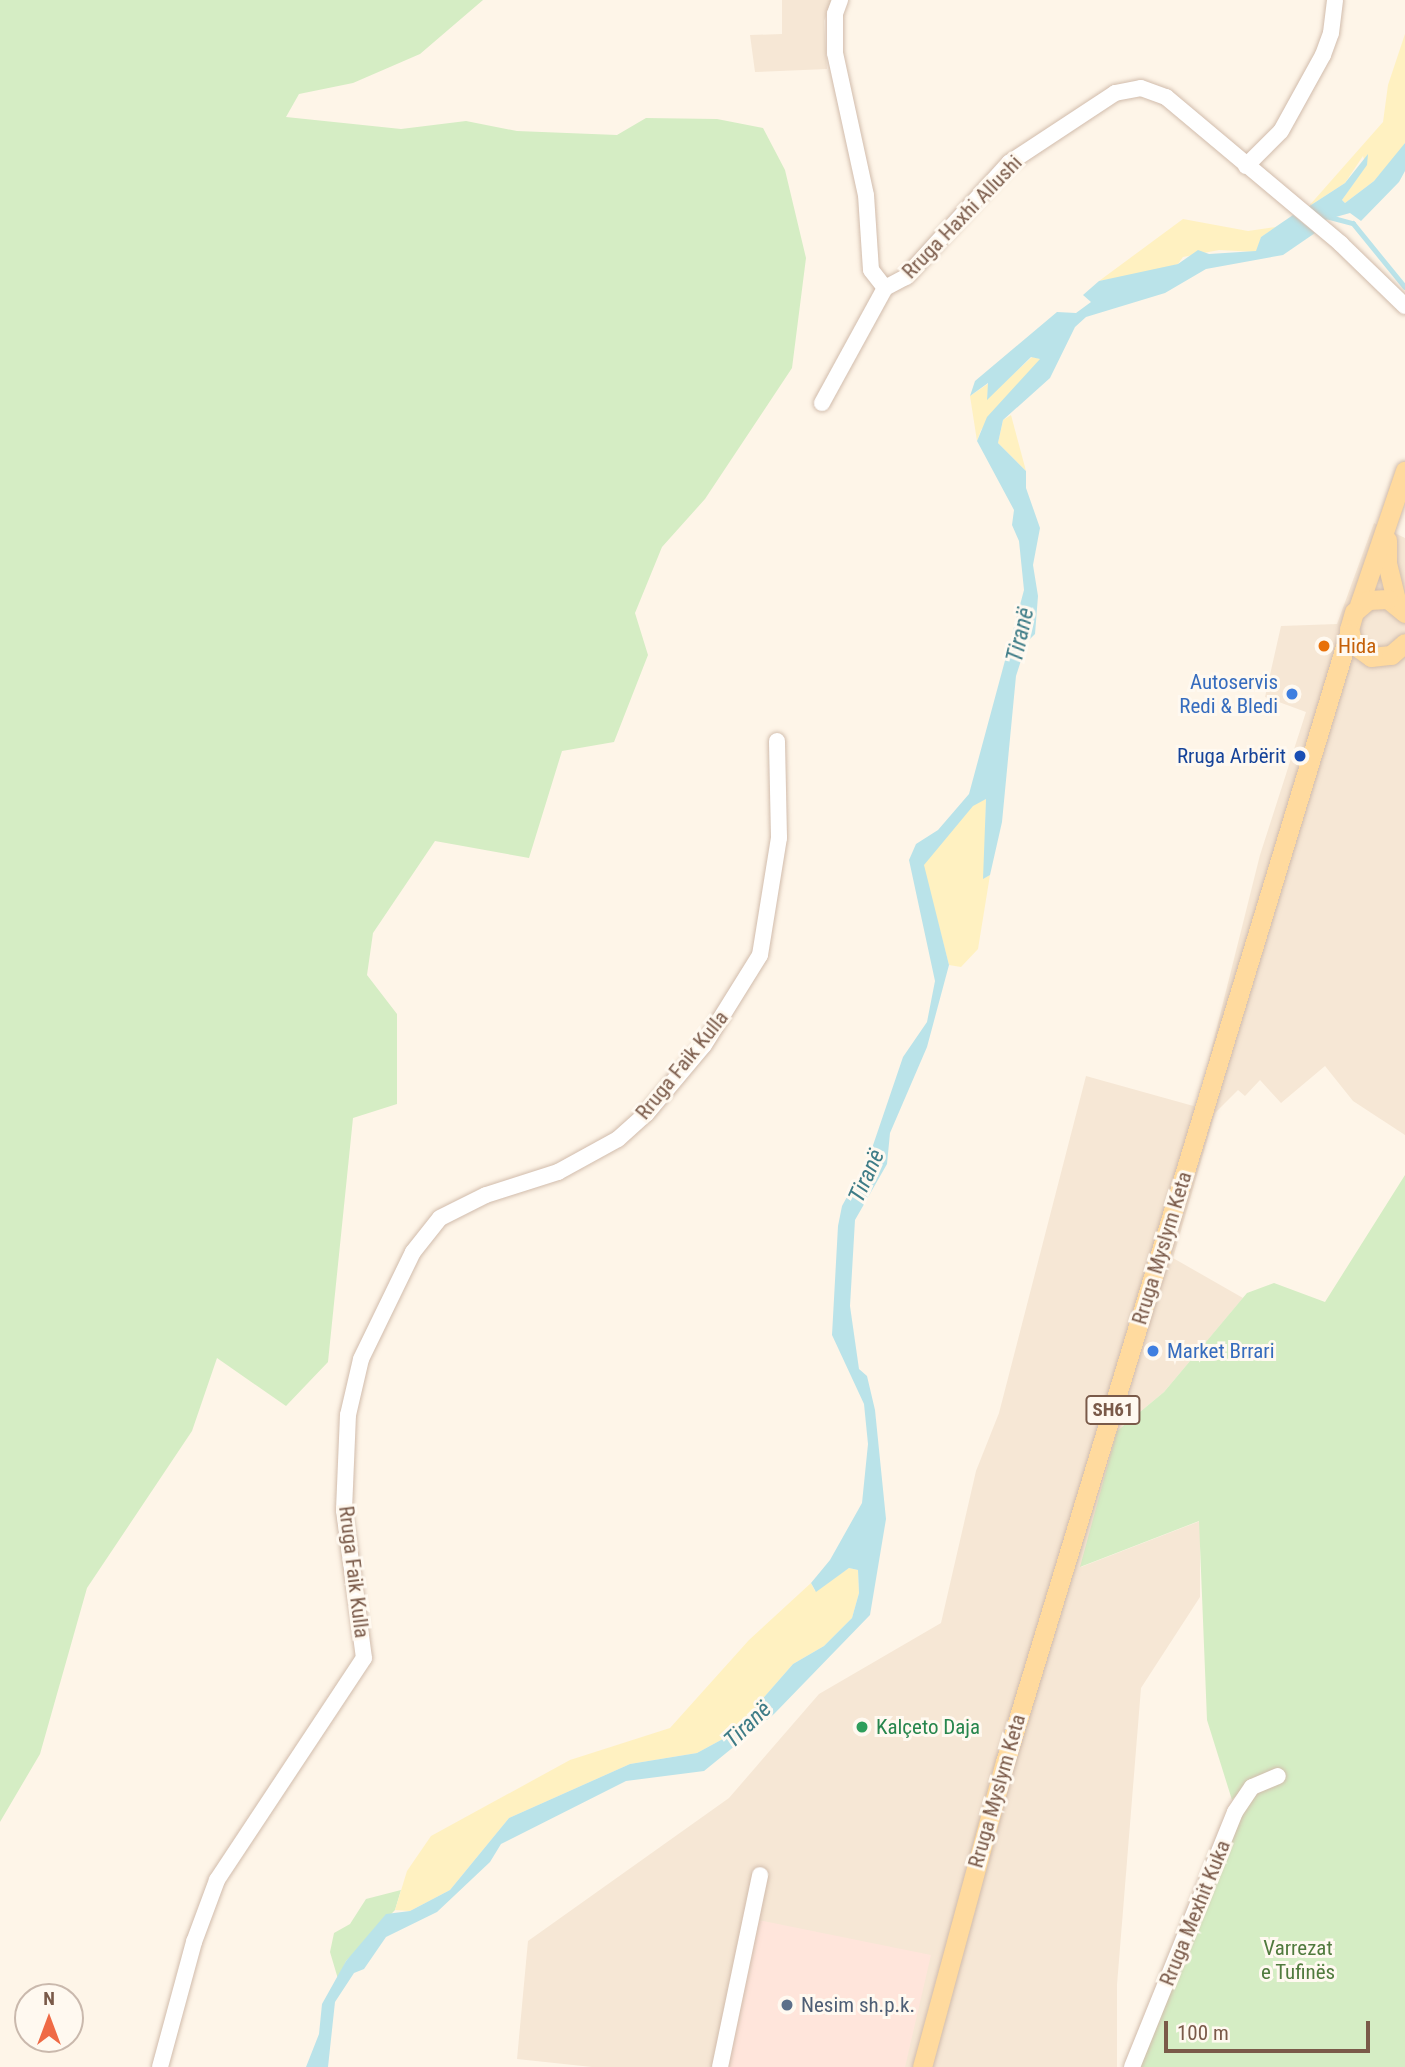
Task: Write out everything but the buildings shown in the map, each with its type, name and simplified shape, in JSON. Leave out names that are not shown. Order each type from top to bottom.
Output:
[{"type":"main road","name":"SH61","points":[[1349,633],[1350,620],[1359,605],[1405,471]]},
{"type":"main road","name":"SH61","points":[[1391,507],[1387,562],[1402,606]]},
{"type":"main road","name":"SH61","points":[[1359,605],[1378,598],[1402,606]]},
{"type":"main road","points":[[1349,633],[1361,652],[1376,658]]},
{"type":"main road","name":"Rruga Myslym Keta","points":[[922,2067],[1002,1772],[1278,860],[1336,684],[1349,633]]},
{"type":"main road","points":[[1336,684],[1376,658],[1391,655],[1405,643]]},
{"type":"street","name":"Rruga Haxhi Allushi","points":[[841,0],[835,14],[835,53],[866,195],[871,270],[885,288]]},
{"type":"street","points":[[1246,166],[1281,131],[1323,55],[1331,33],[1335,0]]},
{"type":"street","name":"Rruga Haxhi Allushi","points":[[822,404],[885,288],[906,277],[1009,163],[1115,93],[1141,88],[1166,97],[1286,201],[1341,244],[1405,306]]},
{"type":"street","name":"Rruga Faik Kulla","points":[[160,2067],[194,1942],[217,1880],[364,1658],[344,1510],[348,1415],[361,1359],[413,1252],[440,1218],[459,1206],[558,1172],[618,1139],[673,1083],[736,996],[760,955],[766,928],[779,838],[777,741]]},
{"type":"street","name":"Rruga Mexhit Kuka","points":[[1132,2067],[1236,1812],[1252,1787],[1278,1776]]},
{"type":"street","points":[[720,2067],[760,1875]]},
{"type":"shaded area","points":[[782,0],[832,0],[824,21],[827,69],[755,72],[750,35],[782,34]]},
{"type":"shaded area","points":[[1374,523],[1405,538],[1405,1135],[1353,1101],[1325,1066],[1281,1103],[1260,1080],[1245,1096],[1238,1090],[1215,1113],[1173,1258],[1243,1298],[1164,1392],[1117,1431],[1081,1567],[1200,1521],[1200,1597],[1141,1688],[1117,1985],[1117,2067],[592,2067],[517,2059],[528,1941],[729,1798],[819,1694],[941,1623],[976,1471],[999,1413],[1086,1076],[1197,1107],[1260,855],[1306,712],[1265,697],[1281,626],[1337,624]]},
{"type":"shaded area","points":[[758,1920],[931,1955],[905,2067],[728,2067]]},
{"type":"green space","points":[[0,0],[483,0],[420,54],[353,83],[299,94],[286,117],[401,129],[466,121],[517,131],[617,135],[646,118],[717,119],[763,128],[785,170],[806,258],[792,368],[705,499],[662,547],[635,613],[648,655],[614,742],[562,751],[529,858],[435,841],[373,933],[367,975],[397,1014],[397,1104],[353,1118],[328,1362],[286,1406],[217,1358],[192,1431],[87,1588],[40,1754],[0,1822]]},
{"type":"green space","name":"Varrezat e Tufinës","points":[[1405,1175],[1405,2067],[1139,2067],[1249,1782],[1232,1800],[1207,1720],[1199,1521],[1080,1567],[1117,1431],[1164,1392],[1247,1293],[1274,1283],[1325,1302]]},
{"type":"green space","points":[[401,1890],[395,1910],[346,1961],[338,1979],[330,1952],[334,1933],[350,1924],[366,1899]]},
{"type":"sand","points":[[1405,34],[1405,143],[1374,181],[1345,203],[1342,200],[1366,165],[1363,156],[1345,183],[1308,207],[1383,122],[1388,85]]},
{"type":"sand","points":[[1183,219],[1248,231],[1276,227],[1261,237],[1257,252],[1219,250],[1183,257],[1178,264],[1155,271],[1099,281]]},
{"type":"sand","points":[[1032,357],[1041,359],[981,430],[977,441],[970,396],[989,383],[987,398]]},
{"type":"sand","points":[[1011,415],[1026,471],[998,443],[1003,420]]},
{"type":"sand","points":[[986,799],[984,878],[990,875],[978,949],[961,967],[949,965],[923,865],[973,805]]},
{"type":"sand","points":[[849,1568],[858,1570],[859,1593],[852,1618],[824,1646],[793,1664],[732,1734],[697,1753],[630,1764],[509,1818],[450,1890],[410,1911],[395,1910],[407,1871],[431,1836],[570,1760],[670,1728],[749,1640],[811,1583],[815,1591]]},
{"type":"water","points":[[1405,143],[1405,171],[1399,182],[1361,221],[1350,213],[1325,220],[1308,207],[1345,183],[1368,154],[1367,165],[1342,200],[1345,203],[1374,181]]},
{"type":"water","name":"Tiranë","points":[[1293,215],[1315,233],[1283,255],[1206,269],[1165,293],[1086,317],[1075,327],[1050,378],[1003,420],[998,443],[1026,471],[1026,488],[1040,528],[1033,565],[1038,596],[1035,634],[1027,642],[1016,676],[1002,822],[990,875],[983,879],[986,799],[973,806],[924,865],[949,965],[927,1047],[890,1133],[887,1164],[855,1220],[850,1306],[859,1369],[867,1376],[875,1410],[886,1519],[870,1615],[774,1714],[704,1771],[626,1781],[501,1844],[490,1862],[437,1912],[386,1937],[364,1969],[354,1973],[335,2002],[328,2067],[306,2067],[319,2034],[322,2004],[346,1961],[386,1914],[410,1911],[450,1890],[509,1818],[630,1764],[697,1753],[732,1734],[793,1664],[824,1646],[852,1618],[859,1593],[858,1570],[849,1568],[816,1592],[811,1583],[830,1560],[862,1503],[868,1444],[864,1404],[832,1335],[838,1226],[842,1206],[869,1157],[903,1057],[927,1022],[935,981],[909,860],[916,844],[938,830],[969,794],[1024,590],[1019,541],[1012,525],[1014,510],[977,441],[987,417],[1040,359],[1031,357],[987,400],[988,383],[970,396],[975,381],[1057,312],[1076,313],[1091,302],[1083,295],[1099,281],[1178,264],[1198,250],[1209,254],[1256,251],[1261,237]]},
{"type":"waterway","points":[[1326,216],[1353,223],[1405,287]]},
{"type":"place","name":"Hida","points":[[1324,646]]},
{"type":"place","name":"Autoservis Redi & Bledi","points":[[1292,694]]},
{"type":"place","name":"Rruga Arbërit","points":[[1300,756]]},
{"type":"place","name":"Market Brrari","points":[[1153,1351]]},
{"type":"place","name":"Kalçeto Daja","points":[[862,1727]]},
{"type":"place","name":"Nesim sh.p.k.","points":[[787,2005]]}]
